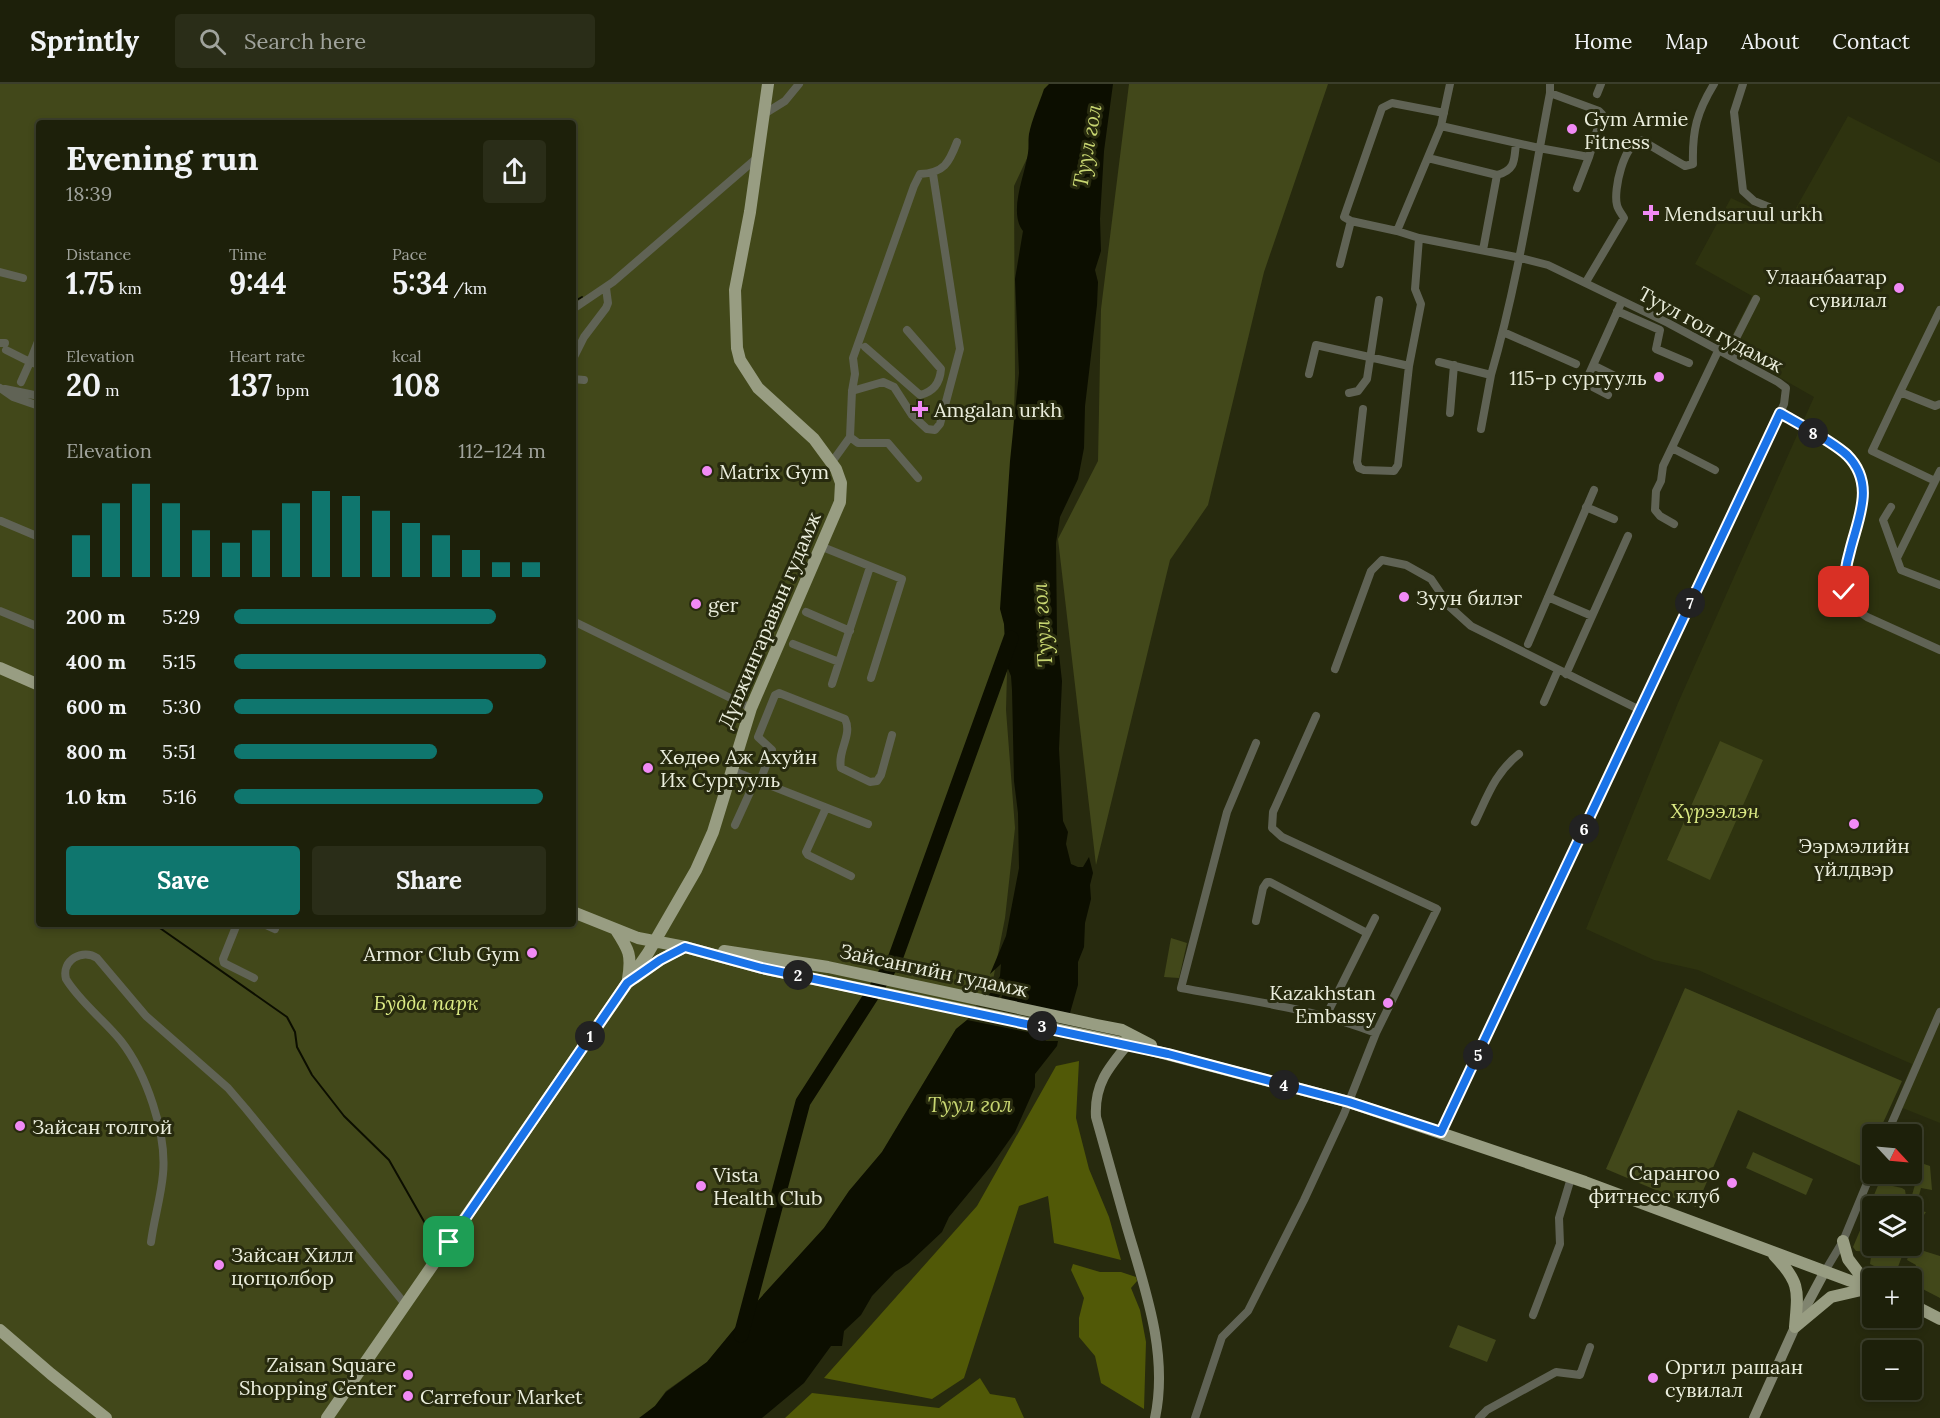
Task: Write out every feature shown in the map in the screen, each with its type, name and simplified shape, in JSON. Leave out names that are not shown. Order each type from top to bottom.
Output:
[{"type":"main road","name":"Дүнжингаравын гудамж","points":[[327,1418],[627,983],[655,941],[696,870],[713,832],[751,708],[840,502],[841,483],[832,462],[814,439],[758,388],[740,360],[737,348],[735,290],[750,212],[768,84]]},
{"type":"main road","points":[[0,668],[36,684]]},
{"type":"main road","name":"Зайсангийн гудамж","points":[[576,913],[638,938],[685,947],[762,968],[1128,1044],[1349,1102],[1571,1178],[1862,1286]]},
{"type":"main road","points":[[616,930],[631,957],[627,983]]},
{"type":"main road","points":[[627,983],[660,960],[685,947]]},
{"type":"main road","name":"Зайсангийн гудамж","points":[[685,947],[759,955],[828,967],[1122,1030],[1168,1054]]},
{"type":"main road","points":[[1843,1241],[1848,1259],[1862,1277]]},
{"type":"main road","points":[[1771,1252],[1784,1265],[1797,1284],[1795,1327]]},
{"type":"main road","points":[[1795,1327],[1832,1297],[1862,1291]]},
{"type":"main road","points":[[1922,1310],[1940,1319]]},
{"type":"main road","points":[[0,1330],[106,1418]]},
{"type":"street","points":[[764,114],[785,101],[800,84]]},
{"type":"street","points":[[1397,231],[1441,126],[1450,84]]},
{"type":"street","points":[[1596,94],[1601,84]]},
{"type":"street","points":[[1586,282],[1624,218],[1617,205],[1618,176],[1632,145],[1641,140],[1685,166],[1693,164],[1692,149],[1697,119],[1701,106],[1714,84]]},
{"type":"street","points":[[1743,84],[1734,112],[1743,191],[1754,201],[1769,207]]},
{"type":"street","points":[[1481,429],[1491,375],[1521,258],[1550,88],[1602,114],[1577,188]]},
{"type":"street","points":[[1340,264],[1351,220],[1344,217],[1382,108],[1392,103],[1444,113]]},
{"type":"street","points":[[1441,126],[1589,157]]},
{"type":"street","points":[[832,462],[850,437],[855,374],[853,358],[906,207],[919,175],[933,174],[946,164],[957,142]]},
{"type":"street","points":[[1428,158],[1497,175],[1506,173],[1514,164],[1516,143]]},
{"type":"street","points":[[576,307],[606,288],[758,157]]},
{"type":"street","points":[[852,391],[883,382],[894,387],[912,415],[927,429],[935,430],[940,424],[960,349],[933,174]]},
{"type":"street","points":[[1483,250],[1497,175]]},
{"type":"street","name":"Туул гол гудамж","points":[[1351,220],[1419,238],[1548,265],[1719,349],[1786,388],[1780,413],[1441,1132]]},
{"type":"street","points":[[1363,409],[1357,462],[1359,468],[1394,471],[1398,465],[1409,366],[1421,304],[1414,290],[1419,238]]},
{"type":"street","points":[[0,272],[23,278]]},
{"type":"street","points":[[576,353],[584,337],[606,308],[608,303],[606,288]]},
{"type":"street","points":[[1728,354],[1756,299]]},
{"type":"street","points":[[1349,393],[1358,391],[1367,380],[1379,300]]},
{"type":"street","points":[[1608,395],[1585,383],[1622,301]]},
{"type":"street","points":[[1935,481],[1872,451],[1936,325],[1940,309]]},
{"type":"street","points":[[1617,311],[1660,330],[1656,350],[1689,363]]},
{"type":"street","points":[[865,347],[920,395],[928,393],[937,385],[941,369],[907,330]]},
{"type":"street","points":[[1503,332],[1576,364]]},
{"type":"street","points":[[1309,374],[1316,345],[1409,366]]},
{"type":"street","points":[[4,346],[36,364]]},
{"type":"street","points":[[21,382],[36,347]]},
{"type":"street","points":[[1674,524],[1660,516],[1655,510],[1656,490],[1661,481],[1663,466],[1719,349]]},
{"type":"street","points":[[1440,362],[1491,375]]},
{"type":"street","points":[[1450,413],[1454,365]]},
{"type":"street","points":[[1593,365],[1617,377]]},
{"type":"street","points":[[576,379],[584,380]]},
{"type":"street","points":[[0,387],[36,395]]},
{"type":"street","points":[[0,387],[12,397],[36,405]]},
{"type":"street","points":[[1900,392],[1935,406],[1940,404]]},
{"type":"street","points":[[1780,413],[1845,454],[1854,464],[1860,476],[1864,501],[1845,575],[1844,592],[1847,603],[1867,617],[1940,650]]},
{"type":"street","points":[[850,437],[858,443],[888,443],[918,478]]},
{"type":"street","points":[[1672,448],[1715,470]]},
{"type":"street","points":[[1897,558],[1940,471]]},
{"type":"street","points":[[1528,644],[1594,490]]},
{"type":"street","points":[[1586,507],[1614,519]]},
{"type":"street","points":[[1891,507],[1883,520],[1901,570],[1940,585]]},
{"type":"street","points":[[1,521],[36,536]]},
{"type":"street","points":[[1566,674],[1628,536]]},
{"type":"street","points":[[820,546],[902,579],[871,678]]},
{"type":"street","points":[[1335,669],[1371,571],[1382,560],[1388,560],[1406,565],[1431,579],[1450,607],[1471,626],[1640,710]]},
{"type":"street","points":[[832,684],[870,567]]},
{"type":"street","points":[[1548,597],[1592,616]]},
{"type":"street","points":[[0,611],[36,626]]},
{"type":"street","points":[[806,612],[850,631]]},
{"type":"street","points":[[576,622],[751,708]]},
{"type":"street","points":[[794,644],[839,662]]},
{"type":"street","points":[[1544,702],[1558,670]]},
{"type":"street","points":[[735,825],[772,750],[758,737],[775,695],[779,693],[844,719],[848,725],[840,762],[841,768],[870,782],[877,781],[881,775],[892,735]]},
{"type":"street","points":[[1195,1418],[1222,1337],[1248,1311],[1304,1200],[1349,1102],[1376,1033],[1437,909],[1282,837],[1272,828],[1274,812],[1316,716]]},
{"type":"street","points":[[1256,743],[1227,812],[1181,988],[1285,1006],[1326,1016],[1376,1033]]},
{"type":"street","points":[[1475,822],[1496,777],[1519,754]]},
{"type":"street","points":[[731,770],[868,824]]},
{"type":"street","points":[[826,808],[806,852],[851,876]]},
{"type":"street","points":[[1256,921],[1263,888],[1267,882],[1270,882],[1367,933]]},
{"type":"street","points":[[1326,1016],[1374,918]]},
{"type":"street","points":[[236,927],[223,959],[224,963],[254,978]]},
{"type":"street","points":[[271,927],[275,929]]},
{"type":"street","points":[[151,1242],[163,1176],[164,1161],[159,1127],[145,1084],[128,1051],[66,979],[66,966],[74,957],[81,954],[88,953],[98,958],[146,1016],[228,1088],[284,1153],[330,1214],[405,1304]]},
{"type":"street","points":[[1891,1124],[1940,1012]]},
{"type":"street","points":[[1128,1044],[1099,1085],[1095,1109],[1143,1281],[1155,1334],[1160,1375],[1155,1418]]},
{"type":"street","points":[[1533,1315],[1560,1244],[1559,1218],[1571,1178]]},
{"type":"street","points":[[1754,1418],[1795,1327],[1824,1271],[1843,1241],[1867,1184]]},
{"type":"street","points":[[1479,1418],[1487,1410],[1556,1372],[1580,1375],[1590,1347]]},
{"type":"shaded area","points":[[1848,116],[1940,163],[1940,1123],[1895,1105],[1912,1064],[1698,970],[1654,960],[1586,929],[1678,703],[1814,397],[1726,347],[1752,296],[1695,264],[1731,198],[1787,224]]},
{"type":"green space","name":"Будда парк","points":[[0,84],[1056,84],[1052,105],[1014,186],[1015,377],[1006,710],[1015,828],[1005,918],[993,980],[967,1020],[956,1029],[882,1152],[849,1191],[824,1228],[707,1362],[666,1391],[655,1406],[641,1418],[0,1418]]},
{"type":"green space","points":[[1129,84],[1328,84],[1264,272],[1208,505],[1170,560],[1096,865],[1058,539],[1098,461],[1101,309]]},
{"type":"green space","name":"Хүрээлэн","points":[[1720,741],[1763,760],[1710,880],[1667,860]]},
{"type":"green space","points":[[1171,938],[1187,943],[1179,978],[1164,977]]},
{"type":"green space","points":[[1685,988],[1902,1081],[1883,1124],[1862,1124],[1862,1167],[1738,1110],[1696,1207],[1606,1169]]},
{"type":"green space","points":[[1079,1061],[1076,1118],[1089,1169],[1109,1217],[1121,1260],[1054,1243],[1048,1196],[1019,1206],[964,1378],[932,1399],[824,1378],[977,1206],[1056,1066]]},
{"type":"green space","points":[[1753,1152],[1813,1179],[1806,1195],[1746,1168]]},
{"type":"green space","points":[[1922,1163],[1930,1166],[1932,1190],[1921,1188],[1919,1196],[1912,1196],[1915,1184],[1922,1184]]},
{"type":"green space","points":[[1879,1184],[1884,1184],[1902,1188],[1906,1196],[1878,1196],[1874,1195]]},
{"type":"green space","points":[[1862,1226],[1862,1251],[1856,1251],[1853,1247]]},
{"type":"green space","points":[[1922,1250],[1940,1256],[1940,1298],[1922,1289],[1922,1268],[1915,1268],[1916,1265],[1907,1260],[1908,1256],[1922,1256]]},
{"type":"green space","points":[[1902,1256],[1898,1268],[1878,1268],[1870,1264],[1871,1257]]},
{"type":"green space","points":[[1073,1264],[1100,1272],[1121,1272],[1136,1277],[1137,1281],[1131,1288],[1140,1310],[1146,1342],[1144,1409],[1101,1383],[1095,1356],[1079,1337],[1079,1318],[1084,1298],[1071,1270]]},
{"type":"green space","points":[[1458,1325],[1496,1340],[1487,1362],[1449,1347]]},
{"type":"green space","points":[[980,1378],[990,1394],[1015,1398],[1024,1418],[785,1418],[812,1393],[939,1408]]},
{"type":"water","name":"Туул гол","points":[[1049,84],[1113,84],[1104,151],[1100,219],[1101,251],[1095,270],[1098,282],[1097,305],[1085,406],[1084,448],[1078,479],[1060,517],[1056,543],[1057,636],[1062,681],[1059,749],[1063,821],[1068,832],[1066,844],[1071,864],[1083,867],[1089,857],[1093,873],[1090,885],[1091,899],[1085,923],[1084,947],[1078,962],[1078,985],[1068,1020],[999,1006],[1003,992],[993,1004],[985,1002],[1000,976],[1001,964],[990,974],[1006,936],[1019,868],[1011,676],[1006,664],[1004,624],[1000,609],[1010,461],[1019,373],[1015,279],[1023,231],[1017,214],[1017,204],[1028,153],[1030,128],[1044,89]]},
{"type":"water","name":"Туул гол","points":[[967,1020],[1042,1035],[1046,1041],[1058,1041],[1057,1046],[1035,1074],[1035,1087],[1015,1132],[991,1166],[949,1217],[942,1232],[909,1263],[895,1272],[872,1296],[861,1315],[844,1331],[842,1346],[831,1346],[804,1383],[762,1418],[639,1418],[655,1406],[666,1392],[707,1362],[753,1306],[824,1228],[849,1191],[882,1152],[956,1029]]},
{"type":"waterway","points":[[576,300],[582,297]]},
{"type":"waterway","name":"Туул гол","points":[[741,1335],[803,1102],[895,959],[1011,638]]},
{"type":"waterway","points":[[158,927],[287,1017],[295,1032],[297,1047],[312,1075],[344,1116],[389,1160],[434,1239]]},
{"type":"place","name":"Gym Armie Fitness","points":[[1572,129]]},
{"type":"place","name":"Mendsaruul urkh","points":[[1651,213]]},
{"type":"place","name":"Улаанбаатар сувилал","points":[[1899,288]]},
{"type":"place","name":"115-р сургууль","points":[[1659,377]]},
{"type":"place","name":"Amgalan urkh","points":[[920,409]]},
{"type":"place","name":"Matrix Gym","points":[[707,471]]},
{"type":"place","name":"Зуун билэг","points":[[1404,597]]},
{"type":"place","name":"ger","points":[[696,604]]},
{"type":"place","name":"Хөдөө Аж Ахуйн Их Сургууль","points":[[648,768]]},
{"type":"place","name":"Ээрмэлийн үйлдвэр","points":[[1854,824]]},
{"type":"place","name":"Armor Club Gym","points":[[532,953]]},
{"type":"place","name":"Kazakhstan Embassy","points":[[1388,1003]]},
{"type":"place","name":"Зайсан толгой","points":[[20,1126]]},
{"type":"place","name":"Сарангоо фитнесс клуб","points":[[1732,1183]]},
{"type":"place","name":"Vista Health Club","points":[[701,1186]]},
{"type":"place","name":"Зайсан Хилл цогцолбор","points":[[219,1265]]},
{"type":"place","name":"Zaisan Square Shopping Center","points":[[408,1375]]},
{"type":"place","name":"Оргил рашаан сувилал","points":[[1653,1378]]},
{"type":"place","name":"Carrefour Market","points":[[408,1396]]},
{"type":"route","points":[[449,1242],[627,983],[660,960],[685,947],[762,968],[1128,1044],[1349,1102],[1441,1132],[1780,413],[1845,454],[1854,464],[1860,476],[1864,501],[1849,554],[1844,592]]}]
